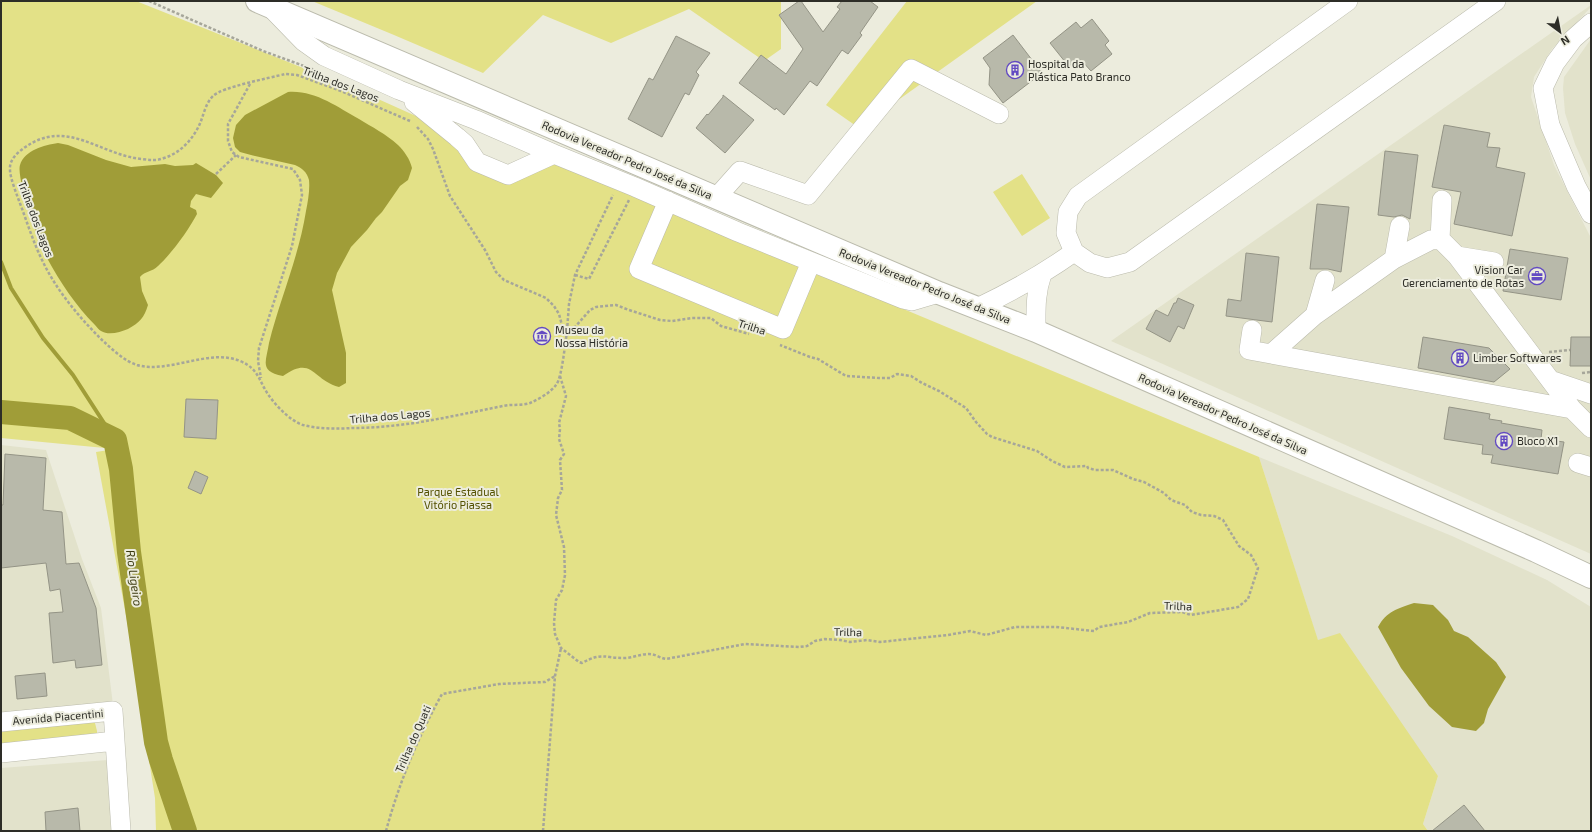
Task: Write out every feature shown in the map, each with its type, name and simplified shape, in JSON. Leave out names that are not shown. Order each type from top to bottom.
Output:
[{"type":"main road","name":"Rodovia Vereador Pedro José da Silva","points":[[264,4],[939,293],[1036,331],[1530,548],[1591,577]]},
{"type":"main road","points":[[1549,558],[1591,591]]},
{"type":"street","points":[[1348,1],[1078,196],[1068,212],[1066,233],[1074,252],[1090,263],[1107,268],[1130,262],[1496,1]]},
{"type":"street","points":[[264,4],[303,42],[324,56],[399,90],[476,120],[811,262],[903,299],[912,301],[939,293]]},
{"type":"street","points":[[1591,23],[1573,38],[1555,63],[1543,88],[1550,125],[1576,186],[1591,214]]},
{"type":"street","points":[[716,198],[740,171],[808,195],[911,69],[999,114]]},
{"type":"street","points":[[399,90],[457,137],[477,162],[508,175],[554,154]]},
{"type":"street","points":[[1442,200],[1440,239],[1457,256],[1572,409],[1591,428]]},
{"type":"street","points":[[668,201],[639,269],[783,329],[811,262]]},
{"type":"street","points":[[1394,259],[1400,226]]},
{"type":"street","points":[[1271,354],[1315,315],[1394,259],[1431,240],[1440,239]]},
{"type":"street","points":[[977,308],[1042,274],[1074,252]]},
{"type":"street","points":[[1457,256],[1494,262]]},
{"type":"street","points":[[1036,331],[1035,300],[1042,274]]},
{"type":"street","points":[[1315,315],[1325,280]]},
{"type":"street","points":[[1252,330],[1249,350],[1572,409]]},
{"type":"street","points":[[1550,380],[1591,394]]},
{"type":"street","name":"Avenida Piacentini","points":[[1,722],[113,711],[116,741]]},
{"type":"street","points":[[1,753],[116,741],[121,831]]},
{"type":"path","name":"Trilha dos Lagos","points":[[560,376],[558,383],[543,396],[527,404],[505,405],[431,422],[374,428],[337,429],[303,424],[294,420],[269,396],[262,381],[252,368],[235,359],[219,358],[165,366],[136,365],[114,351],[91,328],[69,303],[54,282],[43,262],[28,225],[10,170],[15,155],[26,146],[52,136],[64,135],[130,158],[154,160],[165,158],[183,147],[192,136],[199,126],[208,102],[219,92],[285,74],[296,75],[341,91],[412,122],[431,144],[450,196],[485,250],[496,272],[504,280],[546,298],[559,314],[564,329],[567,332]]},
{"type":"path","points":[[250,84],[228,124],[228,141],[232,152],[239,157],[293,169],[300,180],[302,195],[292,246],[259,348],[258,362],[262,381]]},
{"type":"path","points":[[216,174],[236,155]]},
{"type":"path","points":[[575,275],[589,279],[627,183]]},
{"type":"path","points":[[543,831],[555,676],[561,648],[555,634],[554,623],[556,600],[562,590],[565,561],[564,547],[556,515],[558,498],[562,490],[560,460],[564,454],[559,439],[559,423],[566,396],[560,376],[567,332],[569,304],[575,275],[627,183]]},
{"type":"path","name":"Trilha","points":[[567,332],[575,327],[590,310],[596,307],[616,305],[660,320],[672,321],[692,318],[711,318],[721,326],[750,334]]},
{"type":"path","name":"Trilha","points":[[561,648],[582,663],[591,657],[601,656],[623,658],[649,654],[666,658],[745,644],[799,647],[807,646],[815,641],[825,639],[850,642],[867,640],[880,642],[948,635],[970,631],[986,635],[1015,627],[1056,627],[1094,631],[1099,627],[1128,622],[1150,614],[1182,612],[1191,615],[1232,609],[1244,603],[1248,599],[1258,568],[1252,555],[1239,546],[1223,520],[1214,516],[1201,515],[1192,512],[1185,505],[1171,500],[1164,493],[1144,482],[1113,470],[1095,470],[1088,468],[1087,466],[1065,467],[1052,461],[1037,451],[992,437],[987,434],[976,422],[966,408],[911,376],[897,374],[890,378],[846,376],[818,358],[810,357],[776,344]]},
{"type":"path","name":"Trilha do Quati","points":[[386,831],[391,811],[415,747],[442,694],[499,684],[545,682],[555,676]]},
{"type":"shaded area","points":[[1591,5],[1591,7],[1552,49],[1534,77],[1531,97],[1554,165],[1591,238],[1591,554],[1111,341]]},
{"type":"shaded area","points":[[1591,39],[1591,180],[1575,144],[1565,113],[1563,88],[1564,77]]},
{"type":"shaded area","points":[[288,92],[298,92],[317,96],[379,131],[400,147],[408,158],[412,168],[408,180],[400,186],[382,212],[351,247],[337,273],[332,290],[346,353],[346,383],[339,387],[330,384],[307,368],[293,370],[283,376],[270,371],[266,365],[269,343],[303,228],[309,196],[309,180],[307,175],[300,167],[240,152],[235,147],[233,138],[236,125],[245,115]]},
{"type":"shaded area","points":[[58,143],[68,145],[106,160],[131,167],[165,164],[175,166],[193,165],[196,163],[216,175],[223,183],[211,198],[196,194],[191,201],[190,207],[196,210],[197,214],[193,221],[169,255],[158,266],[140,277],[142,291],[148,305],[139,322],[128,329],[114,333],[107,333],[100,330],[81,310],[63,285],[43,251],[21,183],[20,165],[26,156],[36,149]]},
{"type":"shaded area","points":[[1,445],[46,450],[82,559],[101,608],[113,705],[1,713]]},
{"type":"shaded area","points":[[1259,457],[1452,536],[1547,580],[1591,607],[1591,831],[1428,831],[1423,824],[1438,776],[1318,641]]},
{"type":"shaded area","points":[[1414,603],[1433,605],[1448,620],[1454,631],[1468,637],[1496,662],[1506,677],[1488,709],[1484,723],[1476,731],[1452,727],[1429,706],[1401,668],[1378,627],[1389,614]]},
{"type":"shaded area","points":[[108,760],[111,831],[1,831],[1,768]]},
{"type":"green space","name":"Parque Estadual Vitório Piassa","points":[[1,1],[136,1],[358,90],[427,121],[446,136],[514,170],[541,158],[1259,457],[1318,640],[1340,633],[1438,776],[1423,824],[1428,831],[156,831],[155,798],[127,621],[96,452],[115,449],[1,438]]},
{"type":"green space","points":[[312,1],[781,1],[781,49],[764,61],[689,9],[611,43],[543,15],[483,73]]},
{"type":"green space","points":[[907,1],[1037,1],[859,128],[826,105]]},
{"type":"green space","points":[[1022,174],[1050,218],[1022,236],[993,192]]},
{"type":"green space","points":[[86,718],[95,723],[97,737],[1,750],[1,726]]},
{"type":"building","points":[[801,1],[823,32],[840,9],[837,7],[842,1],[870,1],[878,7],[860,33],[862,35],[848,54],[842,50],[817,86],[810,81],[784,115],[739,83],[761,55],[786,74],[803,49],[779,15]]},
{"type":"building","points":[[1092,19],[1109,41],[1105,45],[1112,54],[1091,71],[1081,60],[1070,68],[1050,43],[1076,22],[1081,28]]},
{"type":"building","name":"Hospital da Plástica Pato Branco","points":[[1013,35],[1042,73],[1003,103],[989,85],[990,68],[983,58]]},
{"type":"building","points":[[676,36],[710,53],[696,72],[699,75],[689,95],[685,93],[662,137],[628,119],[649,78],[653,80]]},
{"type":"building","points":[[723,95],[754,120],[725,153],[696,128],[723,97]]},
{"type":"building","points":[[1444,125],[1490,133],[1487,147],[1500,148],[1496,167],[1525,173],[1512,236],[1454,224],[1461,192],[1432,187]]},
{"type":"building","points":[[1385,151],[1418,155],[1410,219],[1402,215],[1394,217],[1378,215]]},
{"type":"building","points":[[1317,204],[1349,207],[1341,272],[1328,269],[1310,269]]},
{"type":"building","points":[[1510,249],[1568,258],[1561,300],[1503,291]]},
{"type":"building","points":[[1246,253],[1279,257],[1272,322],[1226,316],[1228,299],[1241,301]]},
{"type":"building","points":[[1178,298],[1194,305],[1184,329],[1178,326],[1170,342],[1146,329],[1156,310],[1168,316]]},
{"type":"building","name":"Limber Softwares","points":[[1423,337],[1489,348],[1510,369],[1494,382],[1418,368]]},
{"type":"building","points":[[1571,337],[1591,337],[1591,366],[1570,366]]},
{"type":"building","points":[[186,399],[218,400],[216,439],[184,437]]},
{"type":"building","name":"Bloco X1","points":[[1449,407],[1490,414],[1489,419],[1502,421],[1501,423],[1542,430],[1541,439],[1564,442],[1558,474],[1491,463],[1493,455],[1482,454],[1483,445],[1444,439]]},
{"type":"building","points":[[5,454],[46,458],[43,510],[62,512],[66,564],[79,563],[96,608],[102,665],[76,668],[75,660],[53,663],[49,613],[63,612],[60,589],[50,591],[46,563],[1,568],[1,505],[3,505]]},
{"type":"building","points":[[195,471],[208,477],[201,494],[188,488]]},
{"type":"building","points":[[45,673],[47,696],[17,699],[15,676]]},
{"type":"building","points":[[1464,805],[1485,831],[1432,831]]},
{"type":"building","points":[[78,808],[80,831],[46,831],[45,812]]},
{"type":"waterway","points":[[1,262],[11,288],[43,338],[73,375],[115,440]]},
{"type":"waterway","name":"Rio Ligeiro","points":[[1,412],[70,418],[115,440],[121,469],[129,552],[156,742],[185,831]]},
{"type":"place","name":"Hospital da Plástica Pato Branco","points":[[1015,70]]},
{"type":"place","name":"Vision Car Gerenciamento de Rotas","points":[[1537,276]]},
{"type":"place","name":"Museu da Nossa História","points":[[542,336]]},
{"type":"place","name":"Limber Softwares","points":[[1460,358]]},
{"type":"place","name":"Bloco X1","points":[[1504,441]]}]
